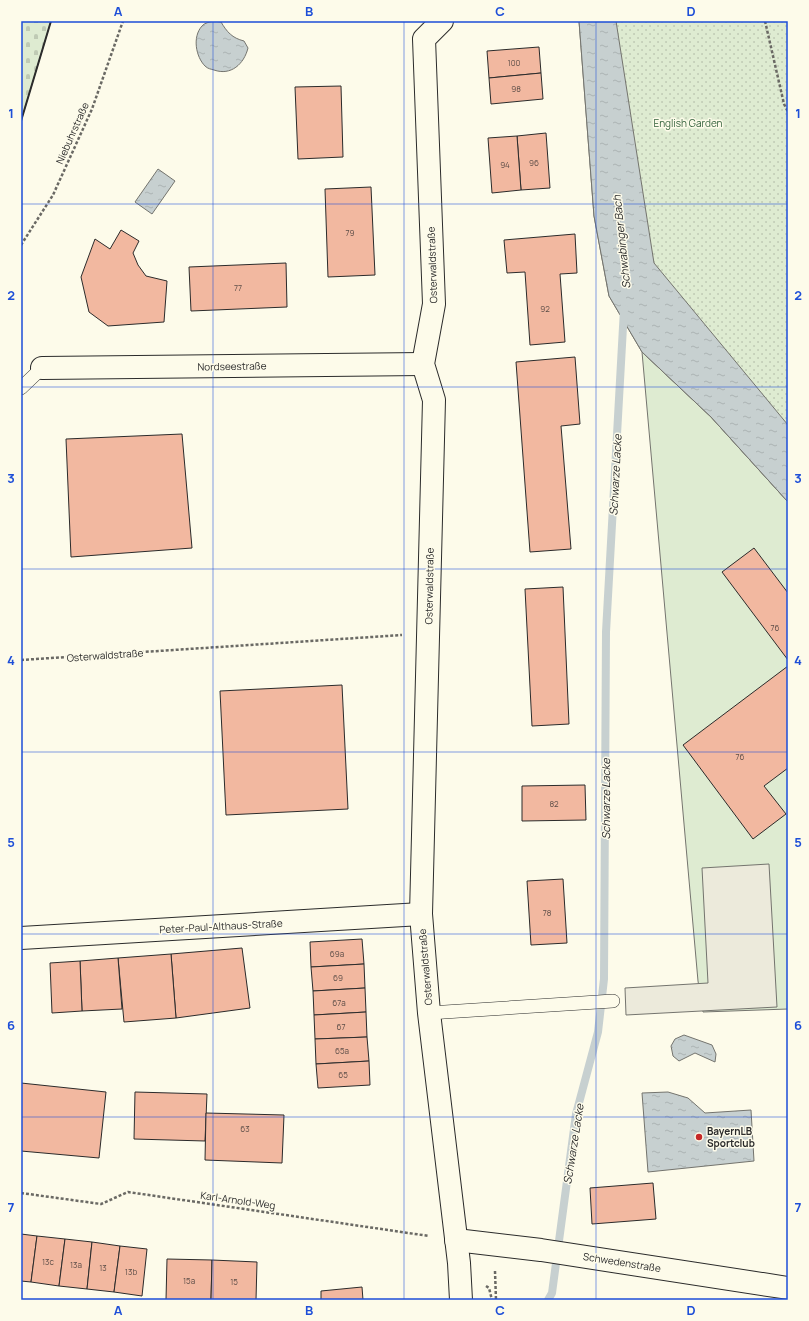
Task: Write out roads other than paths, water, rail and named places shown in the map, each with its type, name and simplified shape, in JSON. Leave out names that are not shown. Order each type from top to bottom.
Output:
[{"type":"street","name":"Osterwaldstraße","points":[[442,21],[424,39],[434,304],[423,364],[434,400],[421,914],[429,1013],[459,1263],[461,1300]]},
{"type":"street","name":"Nordseestraße","points":[[42,368],[423,364]]},
{"type":"street","name":"Peter-Paul-Althaus-Straße","points":[[21,938],[421,914]]},
{"type":"street","name":"Schwedenstraße","points":[[456,1240],[572,1254],[788,1288]]},
{"type":"lane","points":[[21,388],[42,368]]},
{"type":"lane","points":[[429,1013],[613,1001]]},
{"type":"water","points":[[213,21],[221,22],[230,34],[244,41],[248,48],[240,64],[231,70],[220,71],[208,68],[199,58],[196,47],[197,36],[204,24]]},
{"type":"water","name":"Schwabinger Bach","points":[[579,21],[616,21],[654,263],[788,425],[788,502],[711,417],[642,352],[609,296],[594,216]]},
{"type":"water","points":[[158,169],[175,181],[152,214],[135,202]]},
{"type":"water","points":[[684,1035],[712,1045],[716,1054],[715,1062],[695,1053],[679,1061],[673,1056],[671,1046],[675,1039]]},
{"type":"water","name":"BayernLB Sportclub","points":[[668,1092],[688,1098],[705,1113],[751,1110],[754,1161],[648,1172],[642,1093]]},
{"type":"waterway","name":"Schwarze Lacke","points":[[548,1300],[552,1293],[576,1114],[598,1032],[604,979],[606,632],[624,309]]},
{"type":"place","name":"BayernLB Sportclub","points":[[699,1137]]},
{"type":"park label","name":"English Garden","points":[[688,123]]}]
